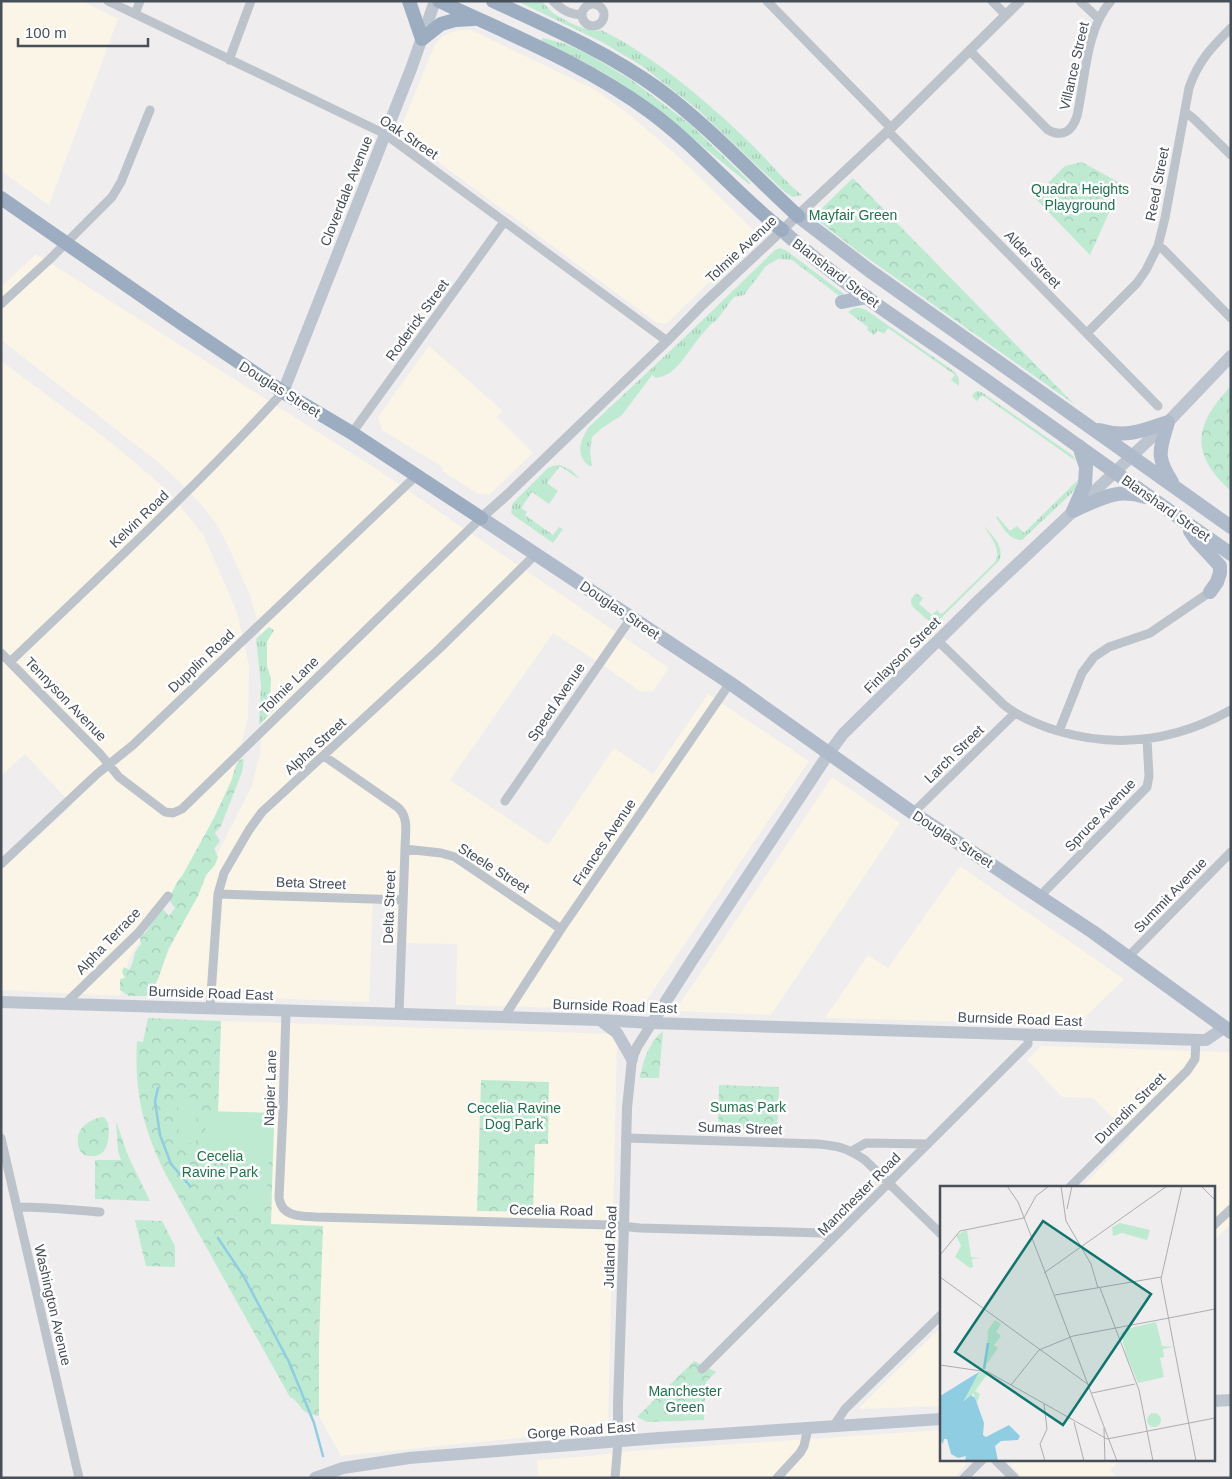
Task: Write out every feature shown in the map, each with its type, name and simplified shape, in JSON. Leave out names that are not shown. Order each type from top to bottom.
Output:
[{"type":"highway","points":[[409,1],[422,39],[441,24],[455,20],[478,19]]},
{"type":"highway","name":"Blanshard Street","points":[[439,1],[581,68],[636,102],[670,128],[760,213],[782,230]]},
{"type":"highway","name":"Blanshard Street","points":[[493,1],[598,51],[656,88],[698,121],[798,216]]},
{"type":"highway","name":"Douglas Street","points":[[1,198],[181,324],[283,392],[417,474],[482,518]]},
{"type":"main road","name":"Cloverdale Avenue","points":[[283,392],[422,39],[435,1]]},
{"type":"main road","name":"Blanshard Street","points":[[798,216],[870,271],[1231,527]]},
{"type":"main road","name":"Blanshard Street","points":[[782,230],[818,262],[1231,554]]},
{"type":"main road","points":[[842,302],[867,297]]},
{"type":"main road","name":"Finlayson Street","points":[[652,1023],[692,959],[843,734],[1073,511],[1168,422],[1231,356]]},
{"type":"main road","points":[[1092,428],[1112,434],[1127,434],[1168,422]]},
{"type":"main road","points":[[1168,422],[1160,452],[1164,469],[1176,489]]},
{"type":"main road","points":[[1073,511],[1086,478],[1086,467],[1079,446]]},
{"type":"main road","points":[[1073,511],[1107,496],[1120,493],[1138,494],[1155,500]]},
{"type":"main road","name":"Douglas Street","points":[[482,518],[730,683],[913,813],[1040,896],[1128,957],[1228,1030]]},
{"type":"main road","points":[[1184,522],[1196,540],[1220,566],[1217,582],[1210,592]]},
{"type":"main road","points":[[1210,592],[1231,580]]},
{"type":"main road","name":"Burnside Road East","points":[[1,1002],[1196,1040],[1206,1040],[1228,1030]]},
{"type":"main road","points":[[600,1020],[617,1034],[632,1059]]},
{"type":"main road","points":[[1214,1401],[1231,1400]]},
{"type":"main road","name":"Gorge Road East","points":[[315,1478],[343,1468],[384,1461],[940,1419]]},
{"type":"street","name":"Oak Street","points":[[108,1],[385,134],[667,341]]},
{"type":"street","points":[[135,14],[140,1]]},
{"type":"street","points":[[229,60],[251,1]]},
{"type":"street","points":[[553,1],[571,14],[582,16]]},
{"type":"street","name":"Alder Street","points":[[767,1],[1158,406]]},
{"type":"street","points":[[992,1],[1006,15]]},
{"type":"street","name":"Tolmie Avenue","points":[[482,518],[667,341],[726,281],[890,129],[1020,1]]},
{"type":"street","points":[[1080,1],[1099,18]]},
{"type":"street","name":"Villance Street","points":[[970,51],[1048,130],[1061,134],[1072,127],[1077,116],[1094,30],[1099,18],[1111,1]]},
{"type":"street","name":"Reed Street","points":[[1087,333],[1137,283],[1158,246],[1189,88],[1194,73],[1202,59],[1231,28]]},
{"type":"street","points":[[1,304],[66,244],[112,197],[121,182],[150,110]]},
{"type":"street","points":[[1185,112],[1231,155]]},
{"type":"street","name":"Roderick Street","points":[[352,433],[504,222]]},
{"type":"street","points":[[1158,246],[1231,318]]},
{"type":"street","name":"Kelvin Road","points":[[10,662],[181,498],[248,431],[283,392]]},
{"type":"street","name":"Dupplin Road","points":[[1,864],[87,783],[148,731],[417,474]]},
{"type":"street","name":"Tolmie Lane","points":[[109,765],[123,781],[165,812],[173,813],[182,809],[482,518]]},
{"type":"street","name":"Alpha Street","points":[[210,1009],[218,894],[224,873],[249,830],[262,812],[439,649],[536,554]]},
{"type":"street","points":[[1058,731],[1082,673],[1094,657],[1109,646],[1150,633],[1210,592]]},
{"type":"street","name":"Speed Avenue","points":[[505,801],[631,618]]},
{"type":"street","points":[[938,641],[1014,714],[1038,725],[1081,738],[1116,741],[1147,739],[1184,731],[1208,722],[1231,710]]},
{"type":"street","name":"Tennyson Avenue","points":[[1,653],[102,755],[109,765]]},
{"type":"street","name":"Frances Avenue","points":[[504,1017],[561,929],[730,683]]},
{"type":"street","name":"Larch Street","points":[[913,813],[1014,714]]},
{"type":"street","name":"Spruce Avenue","points":[[1040,896],[1147,787],[1149,776],[1147,739]]},
{"type":"street","name":"Delta Street","points":[[324,756],[402,810],[406,822],[399,1014]]},
{"type":"street","name":"Steele Street","points":[[405,849],[441,853],[455,857],[561,929]]},
{"type":"street","name":"Summit Avenue","points":[[1128,957],[1231,852]]},
{"type":"street","name":"Beta Street","points":[[218,894],[403,900]]},
{"type":"street","name":"Alpha Terrace","points":[[66,1003],[140,932],[168,896]]},
{"type":"street","name":"Napier Lane","points":[[286,1011],[279,1198],[283,1209],[297,1216]]},
{"type":"street","name":"Jutland Road","points":[[615,1478],[618,1442],[627,1108],[632,1059],[652,1023]]},
{"type":"street","name":"Manchester Road","points":[[702,1369],[1028,1044],[1028,1035]]},
{"type":"street","name":"Dunedin Street","points":[[1071,1186],[1187,1071],[1195,1059],[1196,1040]]},
{"type":"street","name":"Washington Avenue","points":[[1,1138],[80,1478]]},
{"type":"street","name":"Sumas Street","points":[[626,1138],[838,1146],[852,1151],[865,1160],[940,1233]]},
{"type":"street","points":[[852,1151],[866,1143],[928,1144]]},
{"type":"street","points":[[17,1207],[46,1207],[60,1210],[100,1212]]},
{"type":"street","points":[[1214,1225],[1231,1209]]},
{"type":"street","name":"Cecelia Road","points":[[297,1216],[823,1233],[830,1240]]},
{"type":"street","points":[[833,1426],[845,1409],[940,1316]]},
{"type":"street","points":[[776,1478],[800,1453],[804,1446],[808,1428]]},
{"type":"street","points":[[964,1478],[980,1462]]},
{"type":"street","points":[[998,1462],[1014,1478]]},
{"type":"shaded area","points":[[1,1],[82,1],[118,19],[49,205],[1,171]]},
{"type":"shaded area","points":[[471,30],[594,89],[625,111],[679,157],[753,230],[754,239],[666,324],[657,323],[403,136],[403,123],[435,44],[443,36],[451,32]]},
{"type":"shaded area","points":[[36,254],[375,468],[669,668],[653,691],[641,692],[553,633],[450,780],[548,845],[614,748],[653,774],[708,694],[809,761],[640,1010],[456,1005],[457,944],[395,943],[396,898],[373,897],[369,1002],[147,994],[252,785],[260,753],[266,692],[264,647],[251,598],[228,546],[217,525],[204,508],[158,462],[1,340],[1,287]]},
{"type":"shaded area","points":[[429,346],[503,411],[497,417],[533,453],[490,494],[478,494],[442,471],[444,468],[382,430],[378,417]]},
{"type":"shaded area","points":[[1,361],[113,444],[168,491],[204,536],[237,612],[249,665],[248,718],[231,783],[185,875],[130,956],[120,996],[1,990],[1,870],[72,805],[25,754],[1,776]]},
{"type":"shaded area","points":[[832,777],[900,823],[771,1015],[675,1011]]},
{"type":"shaded area","points":[[960,866],[1124,979],[1077,1025],[825,1018],[868,955],[888,968]]},
{"type":"shaded area","points":[[221,1021],[611,1034],[617,1045],[608,1429],[341,1456],[319,1416],[319,1342],[271,1224],[274,1113],[218,1112]]},
{"type":"shaded area","points":[[1041,1046],[1229,1052],[1231,1054],[1231,1224],[1214,1240],[1214,1186],[1083,1186],[1131,1136],[1093,1098],[1062,1097],[1027,1060]]},
{"type":"shaded area","points":[[940,1328],[940,1406],[860,1409]]},
{"type":"shaded area","points":[[940,1430],[940,1462],[968,1462],[954,1478],[539,1478],[537,1460],[632,1451]]},
{"type":"shaded area","points":[[1008,1462],[1118,1462],[1110,1470],[1117,1478],[1023,1478]]},
{"type":"green space","points":[[517,1],[542,1],[552,12],[563,19],[583,28],[596,31],[601,30],[646,56],[724,118],[802,195],[793,197],[785,192],[697,109],[642,66],[602,42]]},
{"type":"green space","points":[[543,38],[566,44],[586,53],[633,81],[691,125],[751,183],[749,184],[632,91],[599,70],[541,41]]},
{"type":"green space","name":"Quadra Heights Playground","points":[[1082,162],[1118,182],[1115,199],[1090,255],[1034,197],[1065,166]]},
{"type":"green space","name":"Mayfair Green","points":[[853,178],[1074,404],[821,223],[818,218],[818,212]]},
{"type":"green space","points":[[780,248],[787,251],[848,297],[842,298],[792,260],[778,259],[766,266],[744,295],[734,297],[678,366],[664,376],[656,378],[652,375],[622,415],[592,437],[590,451],[592,466],[589,466],[582,457],[580,447],[589,427],[775,250]]},
{"type":"green space","points":[[854,308],[866,310],[955,372],[959,379],[959,386],[951,380],[955,375],[888,328],[884,334],[878,330],[874,335],[867,330],[868,327],[848,312]]},
{"type":"green space","points":[[1231,386],[1231,491],[1217,477],[1208,464],[1201,439],[1209,414]]},
{"type":"green space","points":[[978,391],[1072,455],[1076,461],[982,395],[977,401],[972,396]]},
{"type":"green space","points":[[560,465],[571,470],[581,480],[560,466],[547,483],[558,491],[549,504],[532,492],[521,508],[527,512],[525,515],[553,535],[559,527],[563,529],[553,543],[511,512],[513,503],[548,468]]},
{"type":"green space","points":[[1080,478],[1077,488],[1022,540],[1017,540],[1010,536],[996,517],[1010,531],[1017,526],[1024,533]]},
{"type":"green space","points":[[984,526],[999,546],[999,561],[936,623],[931,623],[913,607],[911,599],[916,593],[923,598],[919,604],[932,615],[937,610],[940,614],[943,613],[995,562],[997,557],[996,548]]},
{"type":"green space","points":[[269,627],[274,630],[267,642],[267,666],[271,678],[270,700],[276,708],[259,725],[261,685],[256,639]]},
{"type":"green space","points":[[244,759],[242,772],[221,826],[215,833],[220,841],[214,849],[218,857],[215,865],[206,875],[198,896],[169,948],[158,979],[149,996],[129,996],[120,990],[120,979],[125,978],[122,972],[124,967],[129,970],[136,951],[141,944],[140,937],[146,932],[160,910],[164,910],[169,916],[175,908],[169,898],[214,818],[239,760]]},
{"type":"green space","name":"Cecelia Ravine Park","points":[[148,1018],[221,1021],[218,1112],[274,1113],[271,1224],[323,1226],[319,1342],[319,1416],[308,1413],[291,1397],[291,1399],[157,1157],[142,1109],[137,1076],[137,1041],[143,1042]]},
{"type":"green space","points":[[663,1031],[659,1078],[640,1078],[647,1052],[658,1035]]},
{"type":"green space","name":"Cecelia Ravine Dog Park","points":[[481,1080],[549,1082],[548,1144],[535,1144],[533,1212],[477,1211]]},
{"type":"green space","name":"Sumas Park","points":[[719,1085],[779,1087],[777,1130],[718,1128]]},
{"type":"green space","points":[[196,1096],[196,1143],[179,1143],[178,1100]]},
{"type":"green space","points":[[205,1111],[274,1113],[273,1159],[269,1159],[266,1204],[251,1203],[251,1185],[235,1183],[235,1164],[201,1160],[206,1131],[203,1119]]},
{"type":"green space","points":[[101,1117],[105,1118],[108,1123],[107,1145],[102,1153],[90,1156],[85,1155],[81,1152],[78,1144],[79,1134],[87,1123]]},
{"type":"green space","name":"Cecelia Ravine Park","points":[[116,1121],[128,1156],[150,1201],[95,1199],[95,1160],[121,1160],[118,1151]]},
{"type":"green space","points":[[135,1220],[162,1221],[175,1246],[175,1267],[146,1266]]},
{"type":"green space","name":"Manchester Green","points":[[694,1361],[716,1372],[706,1382],[704,1420],[647,1422],[637,1417]]},
{"type":"waterway","points":[[158,1088],[155,1101],[160,1135],[171,1164],[190,1186]]},
{"type":"waterway","points":[[218,1238],[244,1277],[289,1362],[314,1423],[323,1456]]}]
